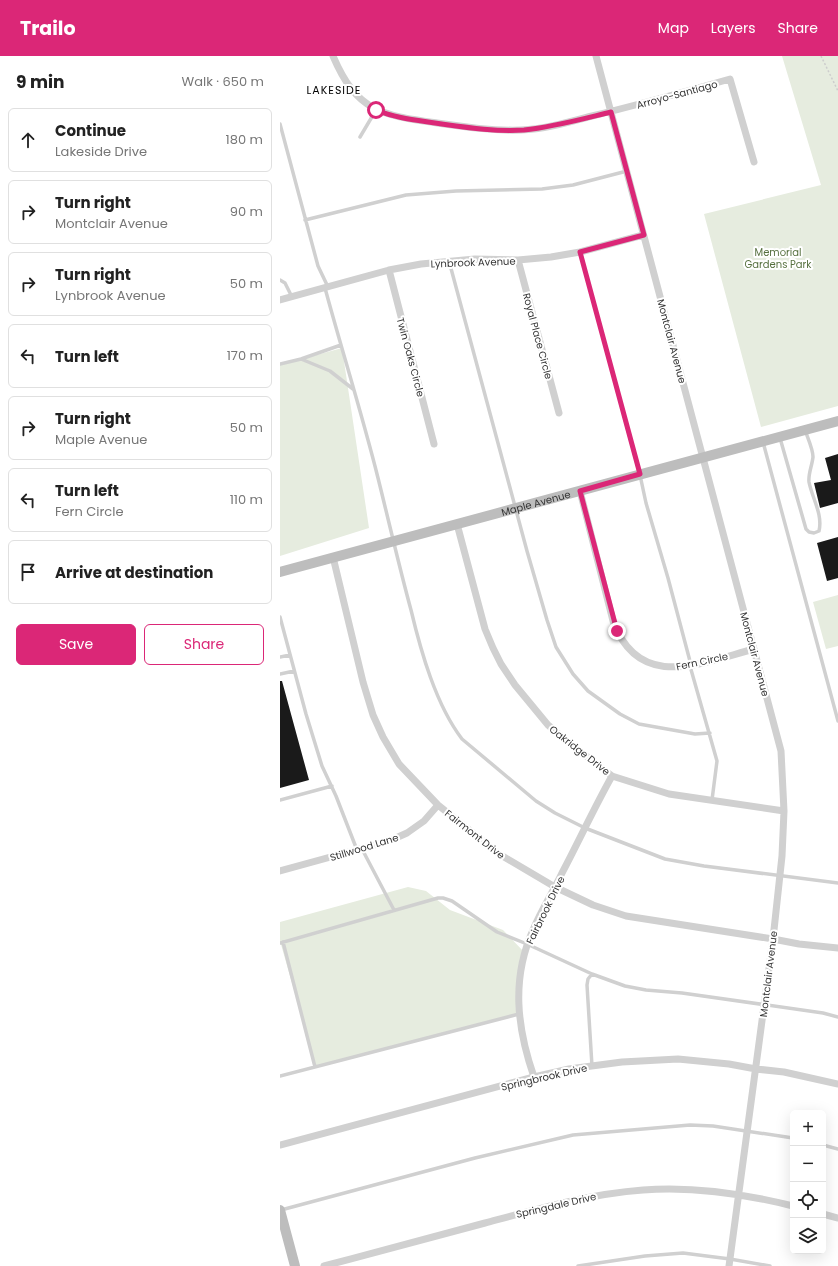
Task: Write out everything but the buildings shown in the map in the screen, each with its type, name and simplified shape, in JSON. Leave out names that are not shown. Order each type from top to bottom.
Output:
[{"type":"main road","name":"Maple Avenue","points":[[280,572],[838,421]]},
{"type":"main road","points":[[280,1210],[295,1266]]},
{"type":"street","points":[[333,56],[340,74],[361,99],[376,110],[406,119],[454,126],[502,130],[540,128],[611,112]]},
{"type":"street","name":"Montclair Avenue","points":[[596,56],[781,751],[784,811],[780,876],[730,1262]]},
{"type":"street","name":"Arroyo-Santiago","points":[[611,112],[730,79],[754,162]]},
{"type":"street","name":"Lynbrook Avenue","points":[[280,300],[389,270],[421,264],[475,259],[518,260],[551,257],[580,252],[644,235]]},
{"type":"street","name":"Royal Place Circle","points":[[518,260],[559,413]]},
{"type":"street","name":"Twin Oaks Circle","points":[[389,270],[434,444]]},
{"type":"street","name":"Fern Circle","points":[[580,491],[613,621],[622,641],[638,656],[652,664],[679,668],[754,649]]},
{"type":"street","name":"Oakridge Drive","points":[[457,524],[485,629],[501,664],[530,705],[548,725],[612,776],[669,794],[784,811]]},
{"type":"street","name":"Fairmont Drive","points":[[333,557],[363,682],[373,714],[383,737],[399,764],[438,805],[499,854],[555,888],[593,905],[626,916],[799,944],[838,948]]},
{"type":"street","name":"Fairbrook Drive","points":[[534,1077],[523,1040],[519,1014],[519,983],[521,967],[527,944],[542,911],[612,776]]},
{"type":"street","name":"Stillwood Lane","points":[[280,871],[389,841],[407,833],[424,820],[438,805]]},
{"type":"street","name":"Springbrook Drive","points":[[280,1146],[534,1077],[569,1069],[622,1062],[678,1060],[729,1064],[784,1072],[838,1084]]},
{"type":"street","name":"Springdale Drive","points":[[324,1266],[550,1205],[590,1196],[644,1190],[683,1189],[739,1195],[790,1205]]},
{"type":"street","points":[[826,1215],[838,1218]]},
{"type":"lane","points":[[360,137],[376,110]]},
{"type":"lane","points":[[280,124],[305,220],[318,266],[326,287],[378,477],[392,541],[417,635],[429,672],[455,730],[462,739],[536,801],[555,813],[585,828],[665,859],[704,866],[838,884]]},
{"type":"lane","points":[[305,220],[406,195],[456,191],[542,189],[573,185],[627,172]]},
{"type":"lane","points":[[580,252],[640,474],[646,503],[668,578],[717,761],[712,800]]},
{"type":"lane","points":[[449,262],[527,550],[556,647],[573,674],[588,692],[620,714],[639,724],[695,734],[710,733]]},
{"type":"lane","points":[[280,280],[285,283],[292,297]]},
{"type":"lane","points":[[280,364],[301,359],[341,345]]},
{"type":"lane","points":[[301,359],[330,371],[353,389]]},
{"type":"lane","points":[[780,437],[806,529],[808,532],[814,533],[819,531],[820,526],[819,515],[809,483],[813,456],[805,430]]},
{"type":"lane","points":[[763,441],[838,721]]},
{"type":"lane","points":[[280,617],[306,714],[322,766],[360,849],[394,910]]},
{"type":"lane","points":[[280,657],[290,654]]},
{"type":"lane","points":[[280,674],[294,670]]},
{"type":"lane","points":[[280,800],[332,786]]},
{"type":"lane","points":[[315,1067],[281,942],[438,898],[444,898],[452,901],[497,932],[592,974],[626,986],[646,990],[682,993],[823,1013],[838,1017]]},
{"type":"lane","points":[[592,974],[588,979],[587,985],[592,1066]]},
{"type":"lane","points":[[280,1076],[519,1014]]},
{"type":"lane","points":[[280,1210],[475,1158],[573,1135],[690,1125],[747,1130],[790,1137]]},
{"type":"lane","points":[[826,1145],[838,1149]]},
{"type":"lane","points":[[578,1266],[645,1256],[683,1253],[730,1262],[770,1266]]},
{"type":"path","points":[[821,56],[838,91]]},
{"type":"green space","name":"Memorial Gardens Park","points":[[782,56],[838,56],[838,406],[761,427],[704,214],[821,185]]},
{"type":"green space","points":[[342,348],[369,528],[280,556],[280,365]]},
{"type":"green space","points":[[838,595],[838,646],[826,649],[813,602]]},
{"type":"green space","points":[[408,887],[426,891],[450,910],[503,930],[525,953],[519,1014],[316,1067],[280,941],[280,922]]},
{"type":"district","name":"LAKESIDE","points":[[334,90]]},
{"type":"route","points":[[376,110],[406,119],[454,126],[502,130],[540,128],[611,112],[644,235],[580,252],[640,474],[580,491],[613,621],[617,631]]}]
